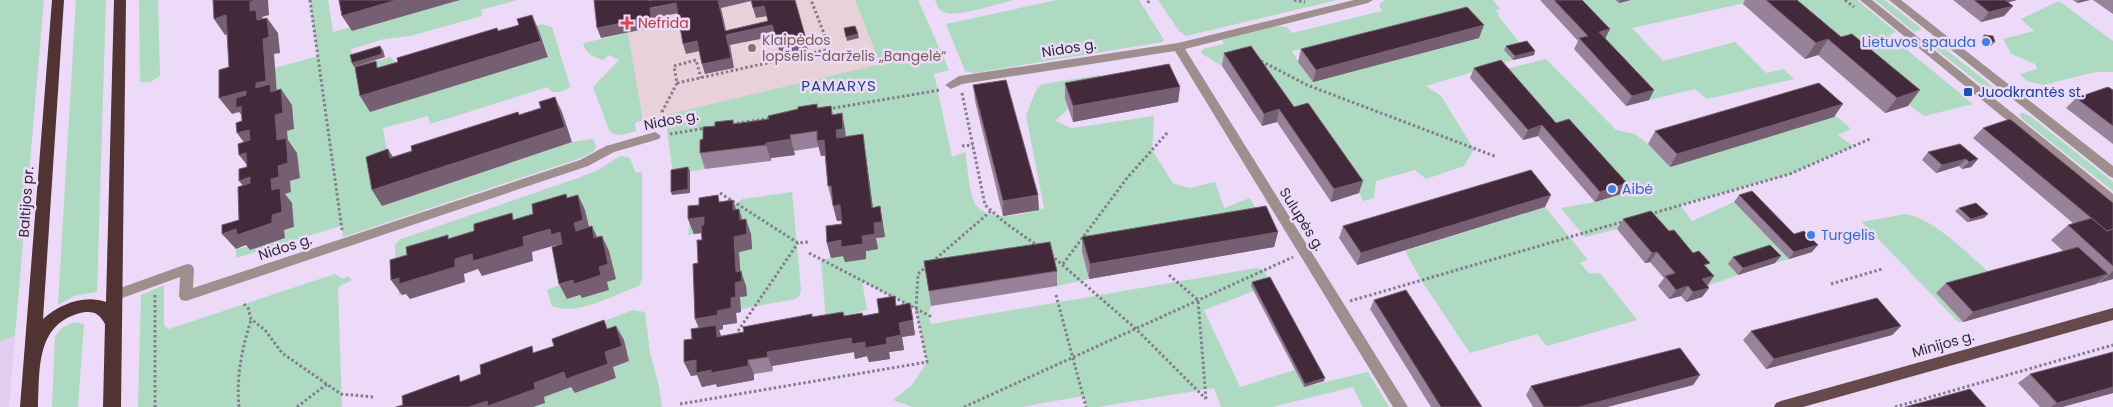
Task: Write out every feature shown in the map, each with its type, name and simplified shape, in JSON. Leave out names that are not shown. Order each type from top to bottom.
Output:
[{"type":"highway","name":"Baltijos pr.","points":[[29,407],[58,0]]},
{"type":"highway","points":[[112,407],[120,0]]},
{"type":"highway","points":[[33,350],[51,322],[58,316],[76,308],[90,306],[101,308],[106,311],[114,324]]},
{"type":"main road","name":"Minijos g.","points":[[1781,407],[2113,314]]},
{"type":"street","name":"Nidos g.","points":[[955,83],[1178,46],[1368,0]]},
{"type":"street","points":[[1866,0],[2113,201]]},
{"type":"street","points":[[1894,0],[2113,173]]},
{"type":"street","name":"Sulupės g.","points":[[1178,46],[1401,407]]},
{"type":"street","points":[[1996,106],[2020,99]]},
{"type":"street","name":"Nidos g.","points":[[114,296],[187,270],[186,296],[584,164],[610,149],[659,136]]},
{"type":"path","points":[[310,0],[344,244]]},
{"type":"path","points":[[677,84],[830,49],[811,0]]},
{"type":"path","points":[[659,136],[662,112],[677,84],[674,66],[696,60],[701,78]]},
{"type":"path","points":[[1259,60],[1308,85],[1496,157]]},
{"type":"path","points":[[820,110],[936,91],[955,83],[973,145],[985,205],[1041,248]]},
{"type":"path","points":[[722,126],[781,116]]},
{"type":"path","name":"Nidos g.","points":[[659,136],[713,127]]},
{"type":"path","points":[[1063,264],[1128,178],[1168,132]]},
{"type":"path","points":[[1644,216],[1790,174],[1872,138]]},
{"type":"path","points":[[962,146],[973,145]]},
{"type":"path","points":[[720,193],[798,243],[808,242]]},
{"type":"path","points":[[680,404],[927,362],[916,309],[918,274],[991,211]]},
{"type":"path","points":[[1338,305],[1626,221]]},
{"type":"path","points":[[738,331],[798,243]]},
{"type":"path","points":[[964,407],[1305,252]]},
{"type":"path","points":[[809,253],[932,317]]},
{"type":"path","points":[[1048,254],[1063,264],[1136,329],[1206,399],[1198,300],[1170,275]]},
{"type":"path","points":[[1831,284],[1882,269]]},
{"type":"path","points":[[155,281],[155,407]]},
{"type":"path","points":[[1056,295],[1086,407]]},
{"type":"path","points":[[239,407],[236,385],[240,352],[251,319],[248,308],[244,304]]},
{"type":"path","points":[[251,319],[265,330],[282,353],[341,394],[374,397]]},
{"type":"path","points":[[1895,407],[2113,345]]},
{"type":"path","points":[[297,407],[327,384]]},
{"type":"shaded area","name":"Klaipėdos lopšelis-darželis „Bangelė“","points":[[651,0],[855,0],[880,64],[643,120],[628,33],[655,27]]},
{"type":"shaded area","points":[[15,336],[9,407],[0,407],[0,341]]},
{"type":"green space","points":[[0,0],[44,0],[15,336],[0,341]]},
{"type":"green space","points":[[76,0],[106,0],[97,292],[74,296],[58,304]]},
{"type":"green space","points":[[139,0],[158,0],[160,76],[150,82],[140,82]]},
{"type":"green space","points":[[310,0],[328,0],[333,32],[351,27],[352,31],[460,0],[517,0],[481,10],[482,16],[410,36],[384,39],[351,49],[354,67],[391,57],[397,65],[548,57],[539,31],[522,30],[541,24],[552,27],[570,86],[564,91],[557,92],[552,92],[548,87],[430,124],[428,116],[383,128],[388,158],[383,205],[572,142],[593,139],[596,146],[594,151],[581,158],[343,237],[341,226],[236,258],[236,249],[284,239],[284,230],[294,227],[292,203],[284,194],[291,192],[290,181],[299,178],[289,156],[287,131],[294,128],[268,103],[275,68],[318,56]]},
{"type":"green space","points":[[855,0],[918,0],[949,70],[934,74],[952,157],[965,152],[973,199],[978,207],[985,212],[1004,216],[1044,208],[1026,115],[1036,90],[1042,84],[1099,75],[1104,92],[1065,99],[1068,109],[1055,121],[1072,128],[1154,116],[1152,150],[1173,183],[1189,188],[1215,182],[1224,208],[1250,198],[1263,221],[1082,252],[1089,279],[1057,286],[1050,257],[926,277],[931,306],[928,315],[931,324],[1257,268],[1264,270],[1269,281],[1254,291],[1204,310],[1240,387],[1295,370],[1304,387],[1368,372],[1389,407],[1363,407],[1353,387],[1272,407],[1221,407],[1214,388],[1098,407],[1086,407],[1083,396],[1021,407],[913,407],[893,400],[912,385],[927,362],[916,309],[862,281],[867,310],[826,320],[821,260],[844,255],[866,259],[866,251],[876,238],[875,223],[840,154],[845,129],[705,169],[673,174],[665,115],[880,64]]},
{"type":"green space","points":[[935,0],[1013,0],[967,12],[950,13],[940,10]]},
{"type":"green space","points":[[1057,0],[1139,0],[1164,40],[1163,42],[974,73],[965,71],[946,24]]},
{"type":"green space","points":[[1158,0],[1337,0],[1186,36],[1179,31]]},
{"type":"green space","points":[[1386,0],[1493,0],[1500,9],[1496,10],[1500,18],[1522,46],[1505,50],[1513,60],[1426,86],[1441,96],[1474,149],[1464,166],[1426,179],[1415,170],[1376,181],[1374,198],[1363,201],[1359,193],[1291,119],[1249,58],[1222,66],[1201,53],[1203,49],[1224,44],[1222,40],[1277,26],[1287,27],[1292,33],[1382,11],[1379,6],[1380,3]],"holes":[[[1399,26],[1313,82],[1292,51]]]},
{"type":"green space","points":[[1567,0],[1615,0],[1619,3],[1631,0],[1758,0],[1632,28],[1663,61],[1735,42],[1766,73],[1784,69],[1794,79],[1707,99],[1695,89],[1649,100]]},
{"type":"green space","points":[[1769,0],[1857,0],[1896,32],[1889,35],[1973,104],[1924,116]]},
{"type":"green space","points":[[1875,0],[1885,0],[1922,29],[1914,32]]},
{"type":"green space","points":[[2059,1],[2113,41],[2113,72],[2096,72],[2043,85],[2027,81],[2020,74],[2037,69],[2035,64],[2011,54],[2003,39],[2034,31],[2021,19]]},
{"type":"green space","points":[[628,33],[643,120],[635,123],[636,131],[618,135],[609,130],[593,87],[619,60],[609,55],[603,60],[596,58],[588,52],[583,43]]},
{"type":"green space","points":[[1930,37],[2006,97],[2006,99],[1994,95],[1922,38]]},
{"type":"green space","points":[[1546,59],[1616,130],[1635,134],[1648,144],[1670,167],[1795,89],[1808,91],[1851,129],[1838,135],[1853,146],[1790,174],[1680,205],[1692,221],[1734,202],[1789,259],[1775,263],[1728,264],[1738,275],[1707,286],[1617,229],[1585,237],[1561,208],[1595,202],[1621,193],[1551,133],[1497,71]]},
{"type":"green space","points":[[2023,113],[2030,116],[2113,182],[2113,191],[2022,119],[2019,114]]},
{"type":"green space","points":[[620,156],[630,158],[636,173],[642,172],[642,280],[639,286],[585,306],[562,308],[552,306],[547,290],[564,283],[567,299],[581,295],[582,298],[608,290],[607,282],[615,279],[582,238],[401,275],[402,295],[399,296],[395,244],[401,239],[578,178],[598,170]]},
{"type":"green space","points":[[792,192],[800,295],[795,299],[741,309],[739,252],[752,249],[751,235],[694,222],[694,234],[688,235],[691,214],[694,211],[736,203],[743,199]]},
{"type":"green space","points":[[1545,207],[1588,260],[1580,263],[1590,274],[1600,273],[1637,320],[1547,346],[1537,334],[1470,353],[1421,280],[1405,251]]},
{"type":"green space","points":[[1905,214],[1916,217],[1940,230],[1994,277],[1936,293],[1963,322],[1958,322],[1862,222]]},
{"type":"green space","points":[[335,274],[343,279],[348,276],[352,280],[338,289],[342,407],[138,407],[141,295],[164,285],[164,326],[169,329]]},
{"type":"green space","points":[[633,310],[645,312],[650,353],[659,386],[662,407],[533,407],[544,397],[573,386],[575,393],[616,378],[613,367],[592,326]]},
{"type":"green space","points":[[74,322],[84,324],[78,407],[52,407],[55,336],[63,327]]},
{"type":"building","points":[[213,0],[256,0],[250,2],[250,11],[256,10],[257,20],[267,18],[269,37],[263,39],[266,81],[256,83],[256,88],[270,84],[271,92],[281,89],[283,113],[275,115],[277,140],[286,138],[288,163],[278,166],[279,177],[271,179],[272,190],[280,188],[282,212],[272,215],[272,223],[237,235],[236,229],[222,234],[222,225],[239,220],[238,187],[250,183],[250,177],[239,181],[239,169],[247,167],[246,153],[239,155],[238,144],[250,140],[249,130],[237,133],[236,123],[242,121],[241,106],[236,108],[236,98],[246,95],[246,91],[219,98],[219,70],[229,67],[226,15],[214,19]]},
{"type":"building","points":[[339,0],[397,0],[342,16]]},
{"type":"building","points":[[594,0],[718,0],[725,31],[768,21],[764,6],[753,8],[751,0],[795,0],[806,39],[778,45],[772,25],[726,35],[731,58],[702,64],[697,41],[683,44],[676,3],[650,8],[651,17],[597,28]]},
{"type":"building","points":[[1554,0],[1582,0],[1610,29],[1599,32],[1654,90],[1632,96],[1579,38],[1588,36]]},
{"type":"building","points":[[1766,0],[1797,0],[1841,37],[1852,34],[1920,90],[1897,98],[1828,39],[1816,43]]},
{"type":"building","points":[[1974,0],[2005,0],[2013,6],[1989,12]]},
{"type":"building","points":[[1467,7],[1484,25],[1316,70],[1301,49]]},
{"type":"building","points":[[532,15],[541,41],[360,96],[355,67],[376,61],[377,68],[398,62],[397,58],[497,28],[498,31],[519,25],[517,19]]},
{"type":"building","points":[[855,26],[858,34],[846,37],[844,28]]},
{"type":"building","points":[[1984,35],[1993,36],[1995,42],[1986,40]]},
{"type":"building","points":[[1527,41],[1535,51],[1515,56],[1506,46]]},
{"type":"building","points":[[380,46],[382,54],[352,63],[350,55]]},
{"type":"building","points":[[1251,46],[1294,107],[1308,103],[1363,181],[1334,189],[1279,109],[1264,114],[1224,53]]},
{"type":"building","points":[[1501,60],[1556,123],[1569,119],[1627,183],[1600,192],[1542,125],[1528,130],[1474,68]]},
{"type":"building","points":[[1169,64],[1180,87],[1073,106],[1065,83]]},
{"type":"building","points":[[1006,80],[1038,195],[1003,201],[973,85]]},
{"type":"building","points":[[1819,83],[1843,104],[1677,154],[1655,131]]},
{"type":"building","points":[[2108,87],[2113,90],[2113,126],[2076,98]]},
{"type":"building","points":[[555,97],[565,127],[372,190],[366,157],[388,149],[390,158],[412,151],[411,146],[518,112],[519,115],[541,108],[539,102]]},
{"type":"building","points":[[817,104],[817,108],[831,106],[832,115],[842,113],[843,129],[836,130],[837,138],[863,134],[872,208],[880,206],[882,222],[874,223],[875,234],[862,236],[863,244],[841,247],[841,240],[827,243],[826,226],[842,224],[840,205],[833,206],[831,186],[828,186],[824,140],[817,141],[817,131],[790,135],[791,139],[766,143],[766,145],[700,153],[703,127],[715,126],[715,122],[733,120],[733,124],[769,119],[768,116],[798,109],[798,107]]},
{"type":"building","points":[[2010,119],[2113,203],[2113,229],[2107,231],[1983,128]]},
{"type":"building","points":[[1960,144],[1978,159],[1969,162],[1966,159],[1942,165],[1928,152]]},
{"type":"building","points":[[688,167],[688,189],[671,192],[671,170]]},
{"type":"building","points":[[1531,170],[1551,195],[1361,253],[1343,226]]},
{"type":"building","points":[[1752,191],[1794,234],[1804,231],[1818,245],[1794,252],[1739,195]]},
{"type":"building","points":[[566,194],[567,198],[578,195],[583,220],[574,223],[576,231],[592,226],[594,238],[602,236],[608,264],[599,267],[601,275],[574,284],[573,280],[559,284],[552,247],[562,244],[560,232],[551,235],[550,229],[523,237],[524,246],[473,261],[472,254],[455,259],[455,267],[399,284],[399,278],[391,280],[390,260],[407,255],[406,247],[448,235],[448,239],[474,231],[474,224],[512,213],[513,220],[533,214],[532,204]]},
{"type":"building","points":[[718,195],[719,202],[733,200],[733,210],[739,209],[740,220],[746,219],[747,234],[734,237],[736,272],[741,271],[742,281],[735,283],[736,297],[731,298],[731,308],[717,311],[718,315],[695,319],[693,264],[698,263],[697,240],[702,240],[701,225],[704,225],[704,217],[688,219],[688,206],[699,205],[699,198]]},
{"type":"building","points":[[1976,203],[1988,214],[1971,219],[1959,208]]},
{"type":"building","points":[[1266,206],[1278,232],[1090,264],[1082,237]]},
{"type":"building","points":[[1651,211],[1669,231],[1674,230],[1693,253],[1699,251],[1710,263],[1704,265],[1714,276],[1702,279],[1709,288],[1693,292],[1688,286],[1676,290],[1665,276],[1675,273],[1657,252],[1652,253],[1623,219]]},
{"type":"building","points":[[2092,218],[2107,231],[2113,229],[2113,266],[2068,225]]},
{"type":"building","points":[[1050,242],[1057,271],[929,291],[924,261]]},
{"type":"building","points":[[1770,245],[1781,256],[1743,268],[1733,257]]},
{"type":"building","points":[[2078,247],[2108,274],[1973,312],[1946,283]]},
{"type":"building","points":[[1270,277],[1325,378],[1305,384],[1252,282]]},
{"type":"building","points":[[1406,290],[1482,407],[1441,407],[1374,300]]},
{"type":"building","points":[[895,296],[896,306],[910,303],[913,320],[899,323],[901,335],[886,338],[887,344],[865,348],[865,342],[852,344],[851,338],[767,352],[768,357],[748,360],[748,366],[711,373],[711,370],[696,373],[696,360],[684,362],[684,340],[692,339],[691,329],[716,325],[717,337],[744,332],[743,327],[812,314],[812,317],[843,312],[844,316],[862,313],[863,316],[879,313],[877,299]]},
{"type":"building","points":[[1877,298],[1901,326],[1774,359],[1751,331]]},
{"type":"building","points":[[604,320],[607,329],[616,326],[622,346],[605,352],[608,364],[566,379],[564,372],[534,383],[535,389],[488,406],[487,401],[469,407],[396,407],[403,405],[402,396],[459,375],[460,382],[481,374],[480,365],[532,346],[533,353],[554,346],[552,339]]},
{"type":"building","points":[[1680,348],[1700,375],[1579,407],[1544,407],[1531,386]]},
{"type":"building","points":[[2113,352],[2113,387],[2057,403],[2030,374]]},
{"type":"building","points":[[1970,389],[1986,407],[1905,407]]},
{"type":"place","name":"Nefrida","points":[[627,23]]},
{"type":"place","name":"Lietuvos spauda","points":[[1986,42]]},
{"type":"place","name":"Klaipėdos lopšelis-darželis „Bangelė“","points":[[752,48]]},
{"type":"place","name":"Juodkrantės st.","points":[[1968,92]]},
{"type":"place","name":"Aibė","points":[[1612,189]]},
{"type":"place","name":"Turgelis","points":[[1811,235]]},
{"type":"district","name":"PAMARYS","points":[[839,85]]}]
